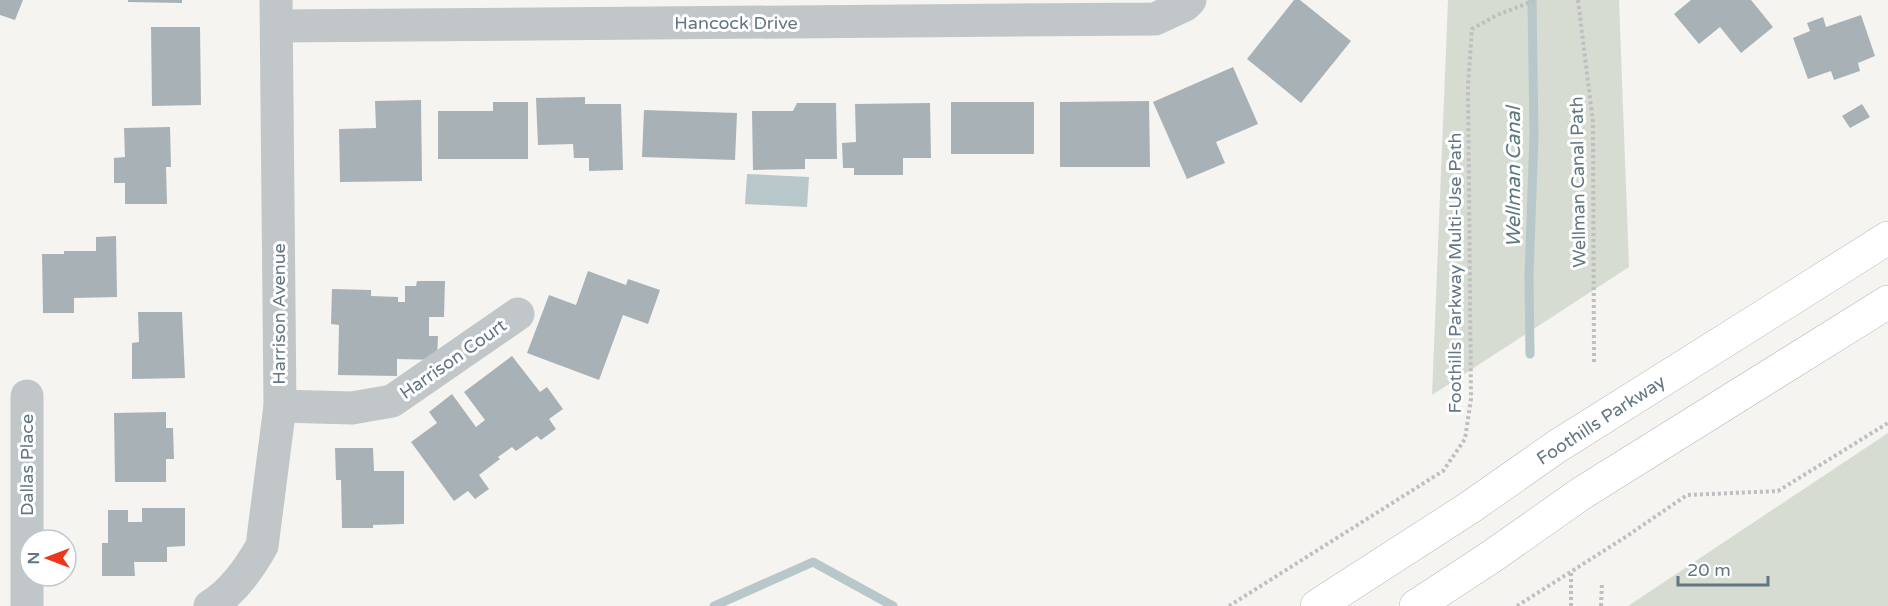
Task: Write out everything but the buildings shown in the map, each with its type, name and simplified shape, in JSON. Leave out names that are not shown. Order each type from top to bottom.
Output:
[{"type":"highway","name":"Foothills Parkway","points":[[1317,606],[1469,508],[1556,447],[1888,238]]},
{"type":"highway","points":[[1416,606],[1582,493],[1888,302]]},
{"type":"street","name":"Hancock Drive","points":[[276,13],[1155,19],[1185,5],[1190,0]]},
{"type":"street","name":"Harrison Avenue","points":[[210,606],[224,598],[251,566],[262,546],[280,406],[276,13]]},
{"type":"street","name":"Harrison Court","points":[[280,406],[351,408],[392,401],[518,314]]},
{"type":"street","name":"Dallas Place","points":[[27,396],[27,606]]},
{"type":"path","name":"Foothills Parkway Multi-Use Path","points":[[1229,606],[1443,471],[1466,439],[1472,399],[1468,85],[1473,29],[1497,15],[1536,0]]},
{"type":"path","name":"Wellman Canal Path","points":[[1578,0],[1593,122],[1594,363]]},
{"type":"path","points":[[1517,606],[1571,573],[1687,495],[1778,491],[1888,423]]},
{"type":"path","points":[[1571,573],[1571,606]]},
{"type":"path","points":[[1601,606],[1602,582]]},
{"type":"shaded area","points":[[1448,0],[1619,0],[1629,267],[1432,395]]},
{"type":"shaded area","points":[[747,174],[809,177],[807,207],[745,204]]},
{"type":"shaded area","points":[[1888,433],[1888,606],[1628,606]]},
{"type":"waterway","name":"Wellman Canal","points":[[1530,354],[1529,275],[1534,136],[1532,0]]},
{"type":"waterway","points":[[714,606],[813,562],[893,606]]}]
